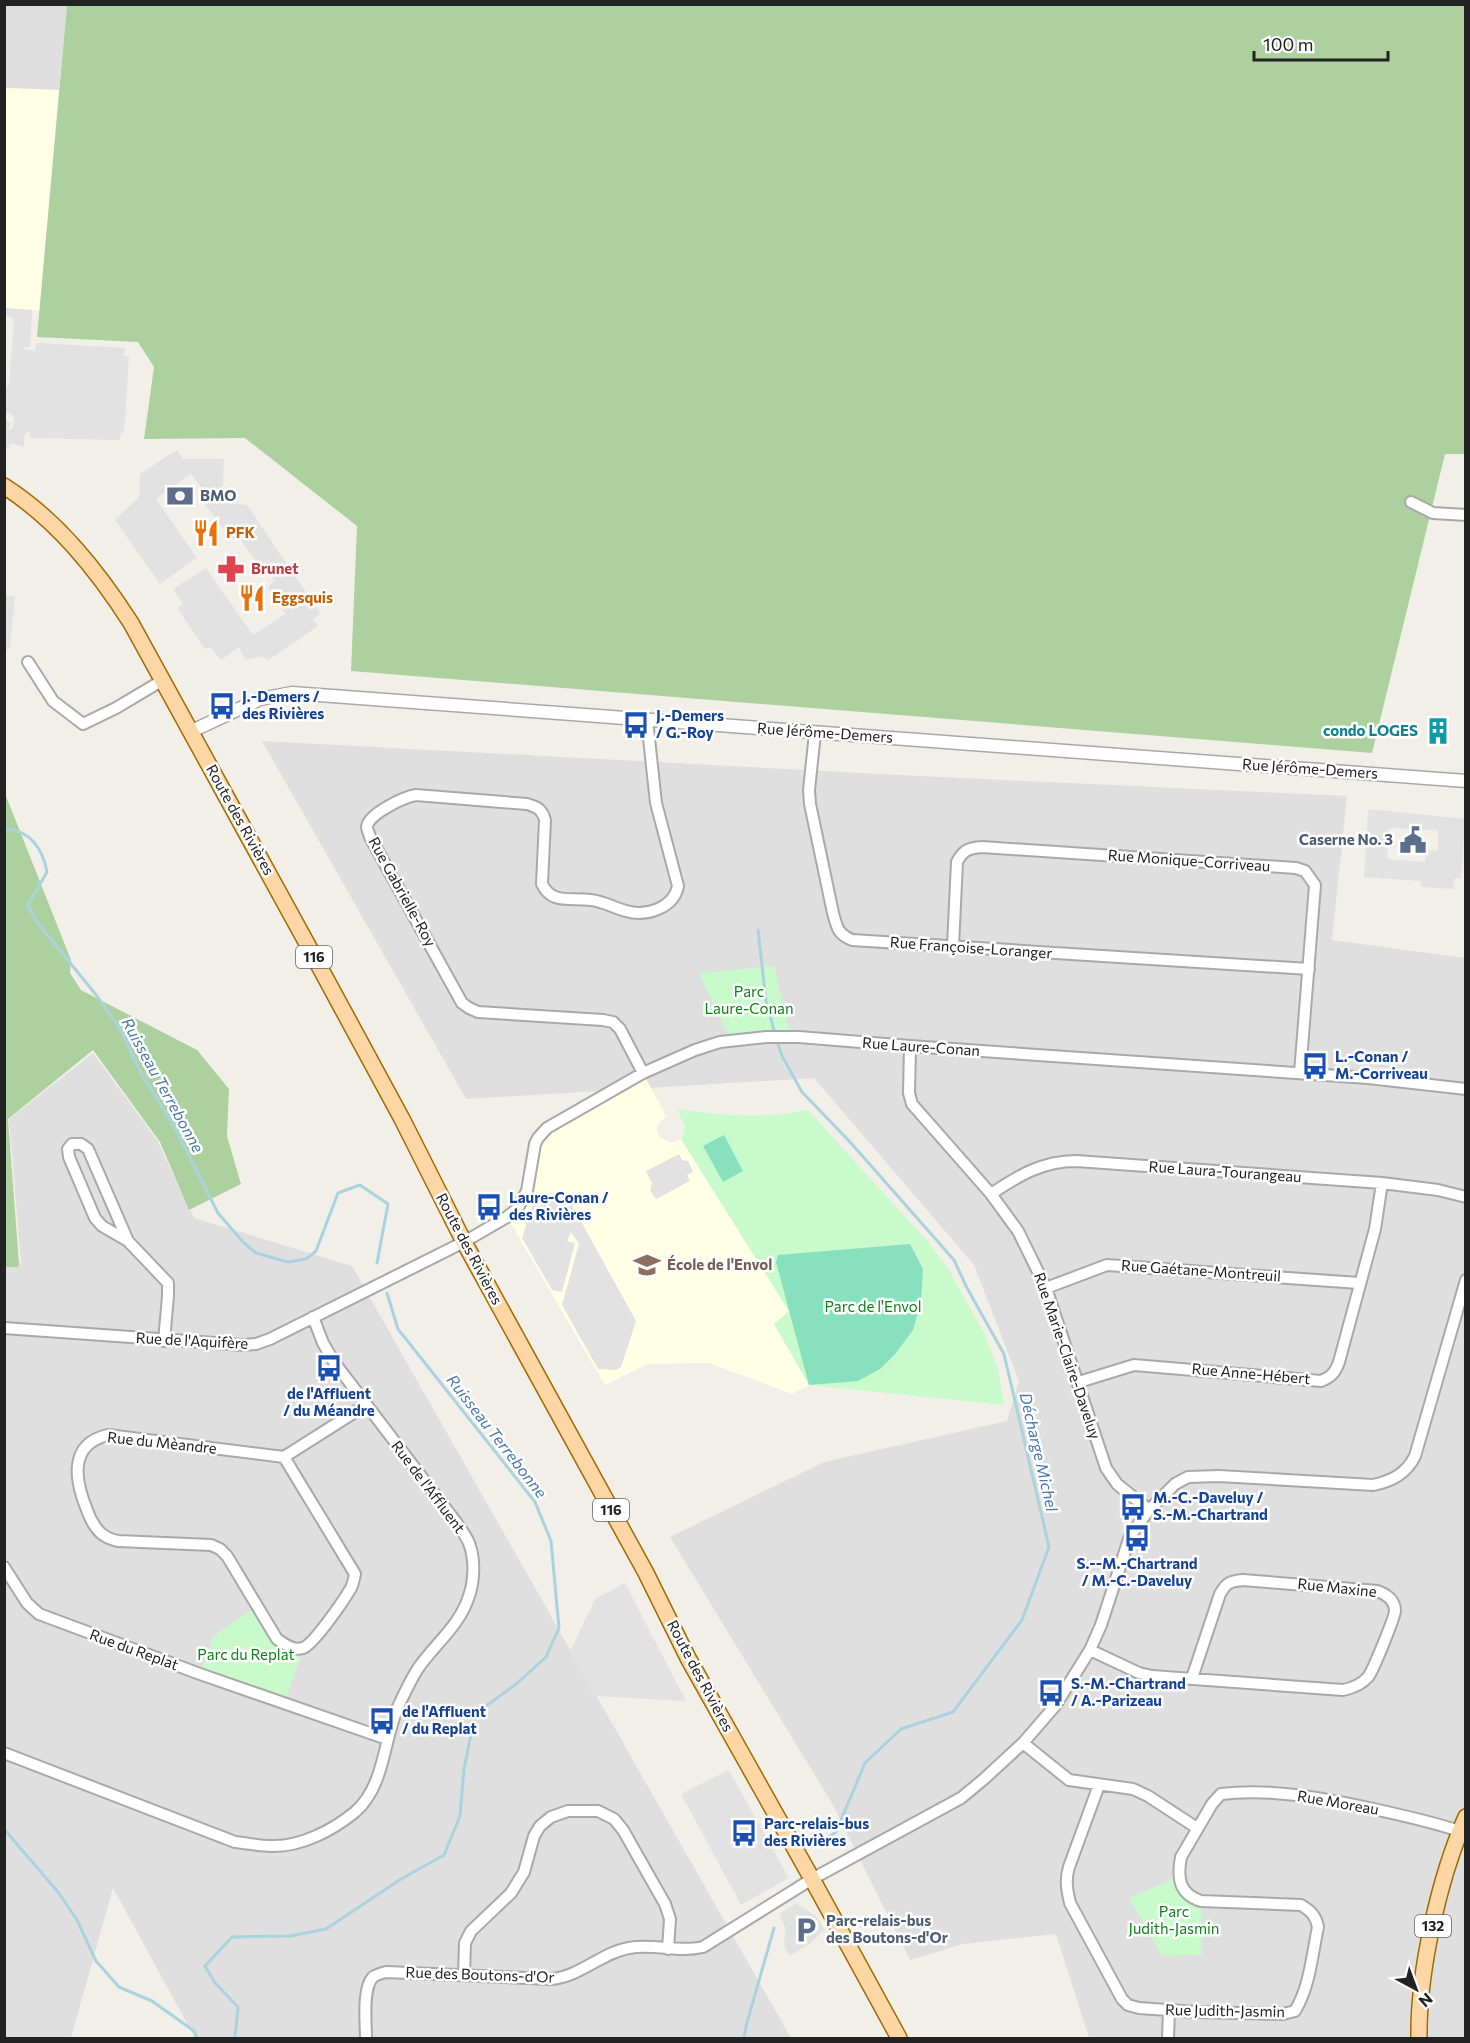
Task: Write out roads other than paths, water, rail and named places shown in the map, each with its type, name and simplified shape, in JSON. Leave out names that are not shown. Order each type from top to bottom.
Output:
[{"type":"main road","name":"Route des Rivières","points":[[4,486],[39,513],[90,564],[131,623],[402,1119],[464,1242],[640,1562],[688,1658],[899,2038]]},
{"type":"main road","name":"132","points":[[1419,2038],[1424,1978],[1435,1914],[1459,1831],[1466,1817]]},
{"type":"street","points":[[1411,502],[1432,513],[1466,515]]},
{"type":"street","points":[[28,662],[53,701],[83,724],[116,708],[163,680]]},
{"type":"street","name":"Rue Jérôme-Demers","points":[[192,731],[260,699],[291,693],[1466,781]]},
{"type":"street","name":"Rue Gabrielle-Roy","points":[[643,1073],[620,1029],[613,1022],[478,1011],[462,1003],[370,837],[367,827],[370,819],[377,814],[400,800],[416,795],[527,804],[538,807],[545,820],[542,884],[545,891],[557,898],[591,900],[627,912],[655,910],[672,901],[678,886],[656,803],[647,720]]},
{"type":"street","name":"Rue Françoise-Loranger","points":[[814,733],[810,804],[837,927],[842,936],[852,940],[1309,969]]},
{"type":"street","name":"Rue Monique-Corriveau","points":[[953,946],[957,862],[964,851],[982,847],[1284,867],[1305,871],[1315,885],[1300,1073]]},
{"type":"street","name":"Rue Laure-Conan","points":[[464,1242],[517,1209],[527,1191],[535,1144],[546,1128],[643,1073],[695,1050],[720,1042],[800,1037],[1368,1078],[1466,1089]]},
{"type":"street","name":"Rue Marie-Claire-Daveluy","points":[[910,1046],[909,1093],[912,1104],[991,1194],[1018,1231],[1046,1288],[1106,1468],[1117,1484],[1149,1510]]},
{"type":"street","points":[[128,1241],[88,1149],[81,1144],[72,1144],[68,1149],[69,1157],[95,1218],[102,1226],[128,1241],[168,1283],[164,1341]]},
{"type":"street","name":"Rue Laura-Tourangeau","points":[[991,1194],[1036,1167],[1063,1161],[1383,1183],[1438,1190],[1466,1197]]},
{"type":"street","name":"Rue Anne-Hébert","points":[[1078,1382],[1134,1365],[1321,1381],[1335,1372],[1375,1229],[1383,1183]]},
{"type":"street","name":"Rue de l'Aquifère","points":[[4,1328],[164,1341],[243,1346],[256,1344],[464,1242]]},
{"type":"street","name":"Rue Gaétane-Montreuil","points":[[1046,1288],[1107,1265],[1359,1283]]},
{"type":"street","name":"Rue des Boutons-d'Or","points":[[366,2038],[366,1996],[373,1977],[386,1972],[558,1979],[565,1978],[626,1948],[691,1950],[703,1947],[812,1879],[961,1798],[1023,1743],[1055,1706],[1090,1650],[1101,1625],[1130,1536],[1149,1510],[1175,1484],[1188,1477],[1238,1477],[1373,1485],[1388,1482],[1410,1466],[1416,1456],[1466,1280]]},
{"type":"street","name":"Rue de l'Affluent","points":[[4,1753],[235,1842],[274,1846],[322,1834],[364,1803],[379,1775],[396,1711],[419,1667],[460,1618],[470,1595],[473,1570],[470,1546],[456,1522],[334,1362],[323,1343],[313,1317]]},
{"type":"street","points":[[284,1457],[366,1405]]},
{"type":"street","name":"Rue du Mèandre","points":[[108,1435],[284,1457],[355,1574],[352,1585],[317,1636],[304,1648],[285,1645],[277,1639],[227,1556],[220,1549],[211,1545],[118,1541],[104,1536],[90,1517],[80,1494],[76,1473],[86,1445],[95,1438],[108,1435]]},
{"type":"street","name":"Rue du Replat","points":[[4,1567],[27,1603],[39,1614],[387,1739]]},
{"type":"street","name":"Rue Maxine","points":[[1090,1650],[1139,1673],[1152,1676],[1343,1690],[1356,1687],[1373,1670],[1395,1611],[1392,1600],[1386,1594],[1377,1591],[1232,1581],[1225,1585],[1220,1594],[1192,1678]]},
{"type":"street","points":[[1023,1743],[1069,1780],[1133,1789],[1148,1796],[1197,1828]]},
{"type":"street","name":"Rue Judith-Jasmin","points":[[1099,1785],[1066,1877],[1070,1903],[1122,1999],[1128,2005],[1139,2008],[1282,2014],[1295,2011],[1306,1988],[1318,1927],[1317,1919],[1301,1905],[1201,1901],[1191,1898],[1181,1885],[1179,1867],[1181,1857],[1197,1828]]},
{"type":"street","name":"Rue Moreau","points":[[1197,1828],[1221,1794],[1252,1793],[1316,1797],[1432,1822],[1459,1831]]},
{"type":"street","points":[[464,1975],[465,1943],[471,1931],[512,1893],[524,1872],[534,1836],[540,1826],[551,1817],[568,1811],[598,1811],[614,1819],[623,1830],[665,1904],[670,1919],[668,1949]]},
{"type":"street","points":[[1168,2038],[1169,2010]]},
{"type":"waterway","name":"Ruisseau Terrebonne","points":[[4,830],[13,830],[28,837],[34,842],[42,856],[47,872],[28,905],[36,921],[119,1027],[142,1075],[174,1126],[218,1213],[243,1242],[256,1253],[288,1262],[306,1259],[316,1251],[338,1193],[360,1185],[388,1204],[377,1263]]},
{"type":"waterway","name":"Décharge Michel","points":[[758,930],[766,1001],[774,1030]]},
{"type":"waterway","name":"Décharge Michel","points":[[778,1044],[802,1092],[851,1143],[954,1260],[1004,1354],[1049,1547],[1022,1620],[953,1712],[901,1729],[865,1763],[836,1832],[817,1845]]},
{"type":"waterway","name":"Ruisseau Terrebonne","points":[[235,2038],[238,2007],[215,1983],[205,1966],[232,1937],[290,1936],[326,1929],[401,1879],[444,1855],[460,1816],[464,1769],[475,1714],[515,1685],[546,1657],[559,1628],[551,1541],[535,1502],[398,1329],[387,1293]]},
{"type":"waterway","points":[[4,1829],[58,1892],[77,1920],[96,1961],[119,1987],[152,2001],[194,2031],[197,2038]]},
{"type":"waterway","name":"Décharge Michel","points":[[744,2038],[774,1928]]},
{"type":"place","name":"BMO","points":[[180,496]]},
{"type":"place","name":"PFK","points":[[206,533]]},
{"type":"place","name":"Brunet","points":[[231,569]]},
{"type":"place","name":"Eggsquis","points":[[252,598]]},
{"type":"place","name":"J.-Demers / des Rivières","points":[[222,706]]},
{"type":"place","name":"J.-Demers / G.-Roy","points":[[636,725]]},
{"type":"place","name":"condo LOGES","points":[[1438,731]]},
{"type":"place","name":"Caserne No. 3","points":[[1413,840]]},
{"type":"place","name":"L.-Conan / M.-Corriveau","points":[[1315,1066]]},
{"type":"place","name":"Laure-Conan / des Rivières","points":[[489,1207]]},
{"type":"place","name":"École de l'Envol","points":[[647,1265]]},
{"type":"place","name":"de l'Affluent / du Méandre","points":[[329,1368]]},
{"type":"place","name":"M.-C.-Daveluy / S.-M.-Chartrand","points":[[1133,1507]]},
{"type":"place","name":"S.--M.-Chartrand / M.-C.-Daveluy","points":[[1137,1538]]},
{"type":"place","name":"S.-M.-Chartrand / A.-Parizeau","points":[[1051,1693]]},
{"type":"place","name":"de l'Affluent / du Replat","points":[[382,1721]]},
{"type":"place","name":"Parc-relais-bus des Rivières","points":[[744,1833]]},
{"type":"place","name":"Parc-relais-bus des Boutons-d'Or","points":[[806,1930]]},
{"type":"park label","name":"Parc Laure-Conan","points":[[749,1000]]},
{"type":"park label","name":"Parc de l'Envol","points":[[873,1307]]},
{"type":"park label","name":"Parc du Replat","points":[[246,1655]]},
{"type":"park label","name":"Parc Judith-Jasmin","points":[[1174,1920]]}]
